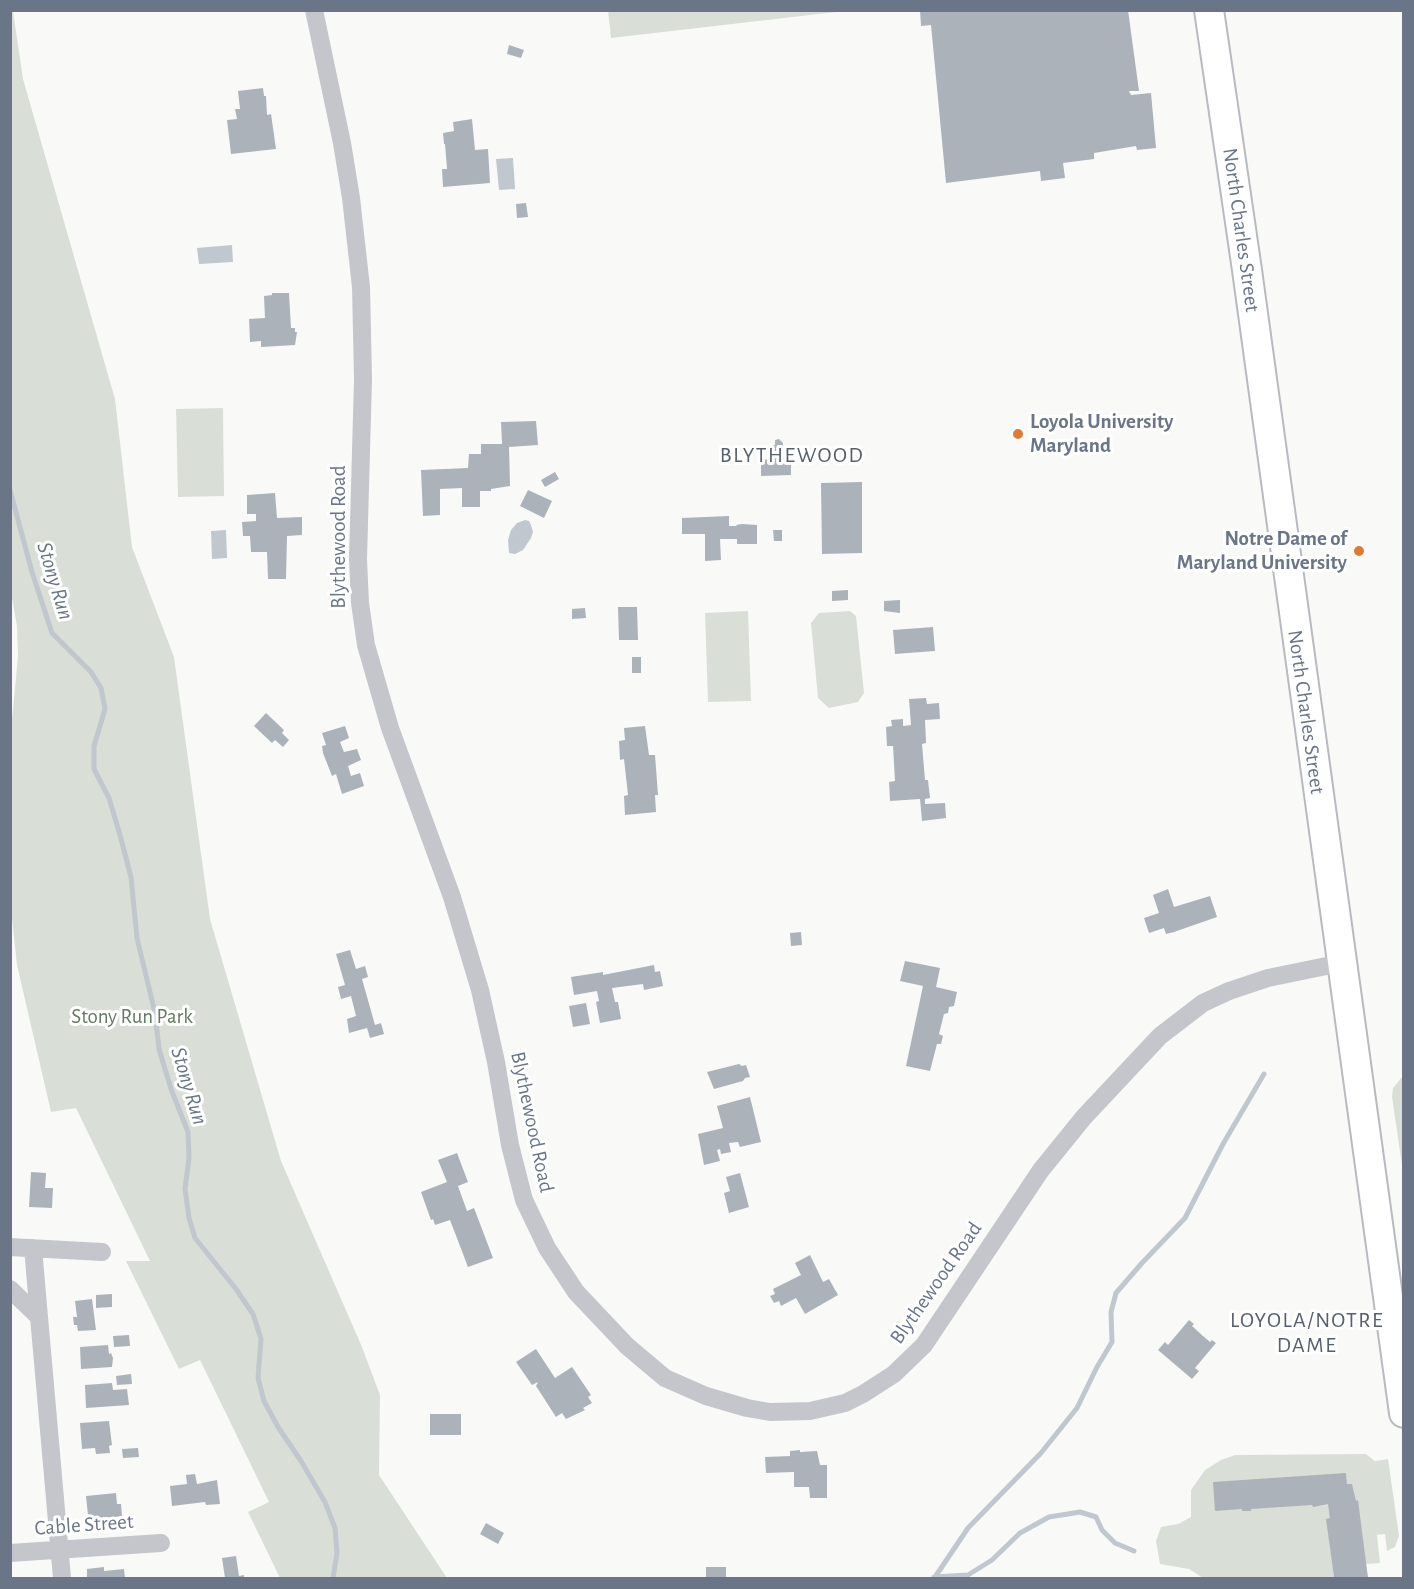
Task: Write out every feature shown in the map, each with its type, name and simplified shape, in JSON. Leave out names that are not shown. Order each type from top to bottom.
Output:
[{"type":"main road","name":"North Charles Street","points":[[1209,10],[1247,270],[1404,1413]]},
{"type":"street","name":"Blythewood Road","points":[[314,10],[342,143],[353,208],[360,279],[363,386],[358,559],[360,603],[366,645],[390,728],[452,897],[480,990],[496,1062],[512,1154],[524,1200],[547,1248],[571,1285],[588,1307],[627,1346],[666,1378],[706,1396],[747,1408],[770,1412],[810,1411],[845,1402],[863,1394],[894,1374],[924,1345],[1041,1170],[1084,1117],[1160,1036],[1189,1012],[1229,991],[1286,974],[1341,963]]},
{"type":"street","points":[[10,1247],[102,1252]]},
{"type":"street","points":[[33,1248],[62,1578]]},
{"type":"street","points":[[10,1289],[39,1317]]},
{"type":"street","name":"Cable Street","points":[[10,1553],[161,1543]]},
{"type":"green space","points":[[608,10],[845,11],[611,38]]},
{"type":"green space","name":"Stony Run Park","points":[[10,11],[13,11],[23,79],[115,399],[132,547],[174,657],[210,919],[281,1161],[362,1347],[380,1395],[379,1475],[447,1578],[280,1578],[248,1512],[269,1502],[200,1360],[179,1369],[126,1261],[150,1261],[76,1108],[51,1112],[17,965],[10,900],[10,741],[18,656],[17,626],[10,587]]},
{"type":"green space","points":[[223,408],[224,496],[178,497],[176,409]]},
{"type":"green space","points":[[748,611],[751,701],[708,702],[705,613]]},
{"type":"green space","points":[[850,611],[856,616],[864,693],[858,702],[829,708],[818,698],[811,623],[819,613]]},
{"type":"green space","points":[[1403,1076],[1403,1172],[1392,1097],[1393,1088]]},
{"type":"green space","points":[[1366,1454],[1375,1461],[1388,1459],[1399,1536],[1395,1547],[1387,1551],[1385,1534],[1377,1535],[1380,1563],[1366,1564],[1368,1578],[1203,1578],[1189,1569],[1160,1564],[1156,1541],[1161,1527],[1178,1524],[1191,1517],[1191,1490],[1205,1470],[1221,1460],[1235,1455]]},
{"type":"shaded area","points":[[513,158],[515,189],[499,190],[496,159]]},
{"type":"shaded area","points":[[232,245],[233,262],[199,264],[197,248]]},
{"type":"shaded area","points":[[525,520],[531,525],[533,532],[531,538],[523,550],[515,554],[509,553],[508,540],[511,530],[517,523]]},
{"type":"shaded area","points":[[226,530],[227,558],[212,559],[211,531]]},
{"type":"building","points":[[920,10],[1128,10],[1139,91],[1129,91],[1131,95],[1151,93],[1156,148],[1137,150],[1136,146],[1094,153],[1094,159],[1063,163],[1065,178],[1041,181],[1040,171],[946,183],[931,25],[921,26]]},
{"type":"building","points":[[509,45],[524,50],[521,58],[507,54]]},
{"type":"building","points":[[263,88],[267,115],[271,114],[276,149],[231,154],[227,120],[237,119],[235,109],[240,109],[238,91]]},
{"type":"building","points":[[472,119],[475,150],[488,149],[490,183],[443,187],[442,169],[447,169],[443,133],[454,131],[453,122]]},
{"type":"building","points":[[526,203],[528,217],[517,218],[516,204]]},
{"type":"building","points":[[272,293],[289,293],[291,328],[295,328],[297,332],[295,345],[261,347],[261,341],[250,342],[249,319],[265,318],[264,296],[272,295]]},
{"type":"building","points":[[536,421],[538,445],[509,447],[510,486],[491,489],[491,491],[480,491],[480,507],[462,507],[462,488],[440,489],[440,515],[423,516],[421,470],[468,468],[469,454],[481,454],[481,444],[502,444],[501,422]]},
{"type":"building","points":[[779,439],[783,443],[783,449],[791,448],[791,475],[761,476],[761,460],[772,459],[772,445],[775,445],[775,440]]},
{"type":"building","points":[[555,472],[559,479],[545,487],[541,480]]},
{"type":"building","points":[[862,482],[862,553],[822,554],[821,483]]},
{"type":"building","points":[[528,490],[552,501],[544,518],[520,506]]},
{"type":"building","points":[[275,493],[277,518],[302,517],[302,535],[287,536],[286,579],[268,579],[267,552],[251,552],[250,536],[243,536],[242,522],[256,521],[256,514],[247,514],[247,495]]},
{"type":"building","points":[[729,516],[729,526],[757,525],[757,544],[737,544],[737,539],[720,539],[721,560],[705,561],[705,534],[682,534],[682,518]]},
{"type":"building","points":[[773,530],[782,530],[782,541],[774,541]]},
{"type":"building","points":[[848,590],[848,600],[832,601],[832,591]]},
{"type":"building","points":[[900,600],[900,613],[884,611],[884,601]]},
{"type":"building","points":[[618,607],[637,607],[638,640],[619,640]]},
{"type":"building","points":[[585,608],[586,618],[572,619],[572,609]]},
{"type":"building","points":[[933,627],[935,651],[895,654],[893,630]]},
{"type":"building","points":[[632,657],[641,657],[641,673],[632,673]]},
{"type":"building","points":[[926,698],[927,704],[939,703],[940,719],[925,720],[926,743],[922,744],[925,780],[928,780],[930,798],[925,799],[925,804],[945,803],[946,818],[922,821],[920,799],[890,801],[889,782],[895,781],[893,746],[887,746],[886,727],[892,726],[891,720],[903,719],[903,726],[911,725],[909,699]]},
{"type":"building","points":[[266,713],[284,730],[282,733],[289,740],[283,747],[275,740],[272,743],[254,726]]},
{"type":"building","points":[[345,726],[349,738],[340,742],[344,752],[357,749],[361,760],[348,766],[351,776],[360,773],[364,786],[342,794],[336,774],[332,776],[323,753],[322,746],[326,745],[322,733]]},
{"type":"building","points":[[645,726],[649,755],[655,755],[658,795],[655,795],[656,812],[625,815],[624,796],[628,795],[624,759],[620,760],[619,741],[625,740],[624,728]]},
{"type":"building","points":[[1168,889],[1174,907],[1210,896],[1217,917],[1166,934],[1164,928],[1149,933],[1144,918],[1159,913],[1153,895]]},
{"type":"building","points":[[801,932],[802,945],[791,946],[790,933]]},
{"type":"building","points":[[350,950],[356,969],[365,966],[368,977],[362,979],[375,1025],[381,1023],[384,1034],[370,1038],[367,1028],[349,1033],[347,1019],[356,1016],[351,996],[341,999],[338,987],[345,985],[336,954]]},
{"type":"building","points":[[905,961],[940,968],[936,987],[957,992],[954,1006],[949,1007],[948,1013],[944,1014],[939,1034],[943,1036],[941,1044],[937,1044],[930,1071],[906,1066],[923,986],[900,981]]},
{"type":"building","points":[[654,965],[655,972],[660,971],[663,986],[644,990],[643,984],[612,988],[615,1002],[618,1002],[621,1019],[600,1023],[596,1002],[599,1001],[597,991],[574,995],[571,977],[603,972],[603,975]]},
{"type":"building","points":[[586,1003],[590,1024],[573,1027],[569,1006]]},
{"type":"building","points":[[739,1064],[746,1065],[750,1077],[714,1089],[707,1072]]},
{"type":"building","points":[[750,1097],[761,1142],[740,1147],[738,1142],[729,1143],[731,1152],[721,1154],[720,1149],[717,1150],[720,1161],[704,1165],[698,1134],[723,1128],[717,1106]]},
{"type":"building","points":[[457,1153],[468,1182],[458,1186],[467,1211],[474,1208],[493,1258],[468,1267],[450,1220],[435,1225],[421,1192],[447,1182],[438,1160]]},
{"type":"building","points":[[31,1172],[46,1173],[45,1188],[53,1188],[52,1208],[29,1207]]},
{"type":"building","points":[[740,1173],[749,1207],[729,1213],[724,1193],[730,1191],[726,1177]]},
{"type":"building","points":[[810,1255],[823,1282],[829,1279],[838,1295],[805,1314],[796,1298],[781,1306],[779,1301],[774,1303],[770,1296],[775,1294],[773,1289],[801,1275],[795,1263]]},
{"type":"building","points":[[112,1294],[112,1307],[96,1308],[96,1295]]},
{"type":"building","points":[[92,1299],[96,1330],[78,1331],[73,1317],[77,1317],[75,1301]]},
{"type":"building","points":[[1189,1320],[1194,1324],[1192,1326],[1210,1342],[1212,1340],[1216,1343],[1195,1368],[1199,1371],[1192,1379],[1158,1350],[1165,1342],[1168,1345]]},
{"type":"building","points":[[129,1335],[130,1346],[114,1347],[113,1336]]},
{"type":"building","points":[[108,1345],[109,1354],[111,1353],[113,1358],[112,1367],[81,1369],[80,1347]]},
{"type":"building","points":[[536,1349],[555,1378],[572,1367],[591,1395],[588,1397],[592,1403],[583,1408],[585,1410],[566,1419],[562,1413],[556,1417],[536,1386],[538,1382],[532,1385],[516,1362]]},
{"type":"building","points":[[131,1374],[132,1384],[117,1385],[116,1376]]},
{"type":"building","points":[[112,1383],[113,1390],[127,1389],[129,1405],[86,1408],[85,1385]]},
{"type":"building","points":[[430,1414],[461,1414],[461,1435],[430,1435]]},
{"type":"building","points":[[109,1421],[112,1445],[109,1446],[110,1453],[96,1454],[95,1448],[82,1449],[80,1423]]},
{"type":"building","points":[[138,1448],[139,1457],[123,1458],[122,1449]]},
{"type":"building","points":[[800,1450],[800,1452],[817,1451],[820,1465],[827,1465],[827,1498],[810,1498],[809,1487],[794,1487],[794,1472],[766,1473],[765,1457],[790,1456],[790,1451]]},
{"type":"building","points":[[1346,1473],[1347,1484],[1352,1484],[1356,1501],[1358,1500],[1368,1578],[1334,1577],[1326,1519],[1330,1518],[1328,1504],[1313,1507],[1312,1505],[1251,1509],[1251,1511],[1242,1511],[1242,1509],[1215,1511],[1213,1482]]},
{"type":"building","points":[[195,1474],[197,1484],[217,1480],[220,1504],[206,1505],[205,1502],[172,1506],[170,1486],[187,1484],[186,1475]]},
{"type":"building","points":[[116,1493],[117,1504],[121,1504],[122,1516],[108,1518],[109,1523],[89,1525],[86,1496]]},
{"type":"building","points":[[486,1523],[504,1533],[498,1544],[480,1534]]},
{"type":"building","points":[[236,1556],[239,1576],[244,1575],[244,1578],[225,1578],[222,1558]]},
{"type":"building","points":[[104,1567],[104,1571],[124,1569],[125,1578],[87,1578],[87,1569]]},
{"type":"building","points":[[706,1567],[726,1567],[726,1578],[706,1578]]},
{"type":"waterway","name":"Stony Run","points":[[10,490],[32,572],[52,633],[91,672],[101,688],[105,709],[94,746],[94,769],[109,798],[131,877],[137,938],[155,1013],[159,1049],[171,1089],[188,1132],[189,1158],[185,1189],[189,1218],[195,1238],[253,1314],[261,1339],[258,1378],[264,1401],[325,1502],[335,1528],[337,1553],[333,1578]]},
{"type":"waterway","points":[[935,1577],[968,1528],[1041,1453],[1077,1408],[1112,1342],[1111,1312],[1116,1293],[1185,1218],[1223,1144],[1264,1074]]},
{"type":"waterway","points":[[934,1577],[968,1575],[992,1560],[1020,1533],[1049,1517],[1080,1512],[1096,1517],[1102,1530],[1115,1543],[1134,1551]]},
{"type":"place","name":"Loyola University Maryland","points":[[1018,434]]},
{"type":"place","name":"Notre Dame of Maryland University","points":[[1359,551]]},
{"type":"district","name":"BLYTHEWOOD","points":[[792,455]]},
{"type":"district","name":"LOYOLA/NOTRE DAME","points":[[1307,1332]]}]
